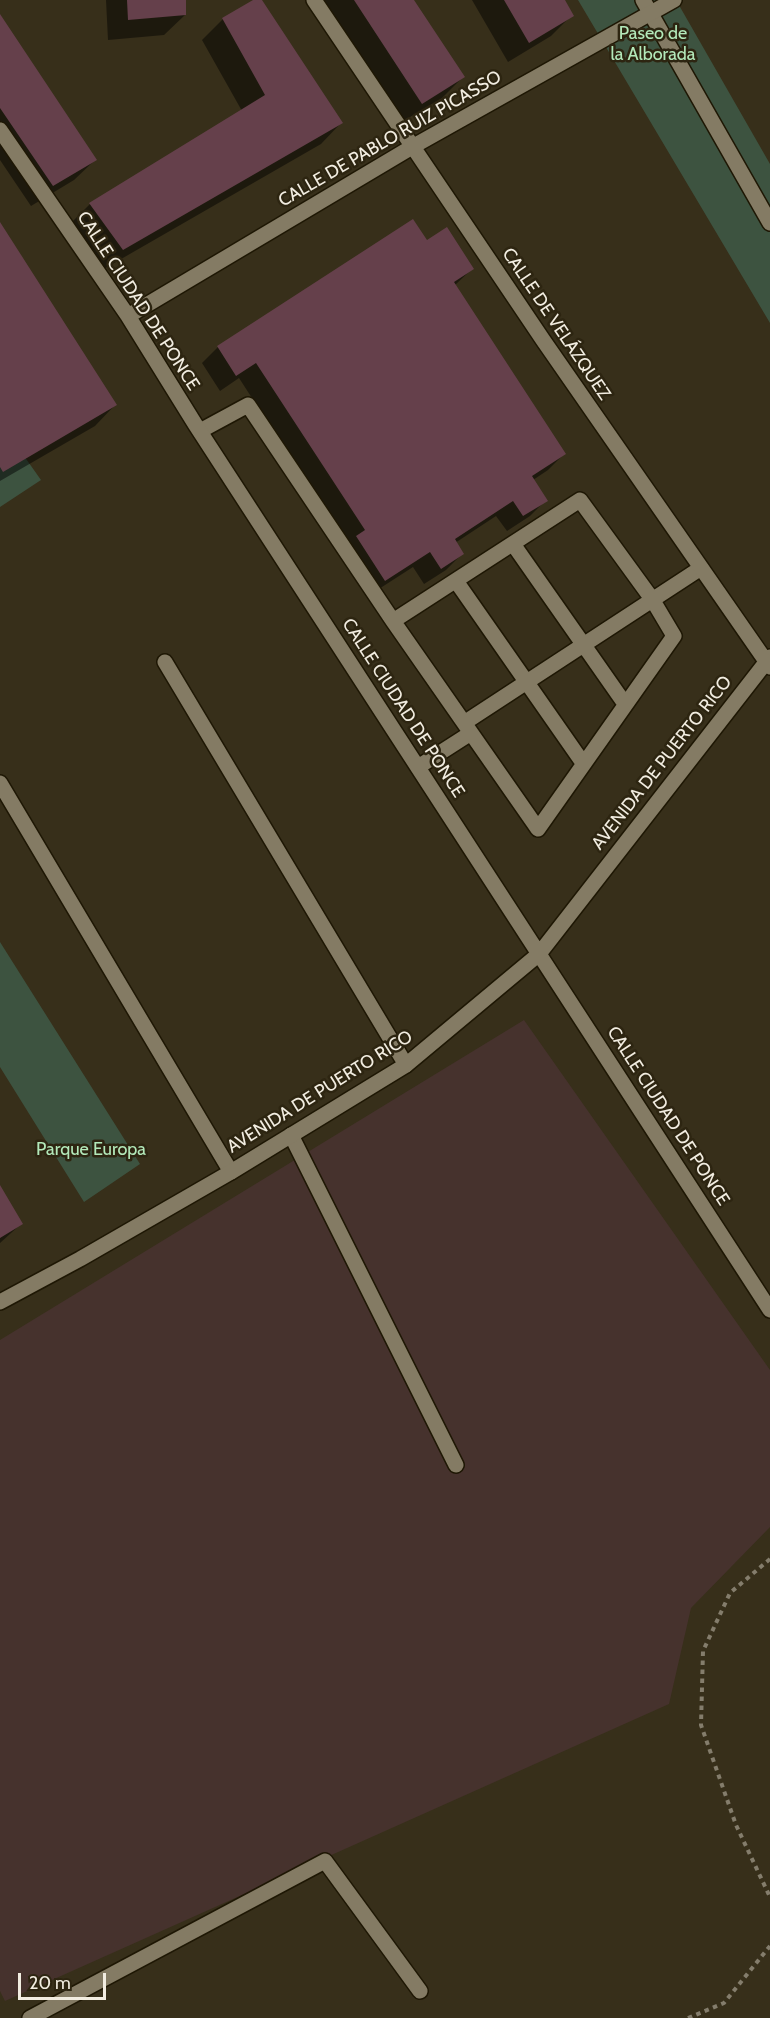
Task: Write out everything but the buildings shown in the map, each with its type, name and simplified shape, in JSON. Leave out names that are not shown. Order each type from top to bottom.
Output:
[{"type":"street","name":"CALLE DE VELÁZQUEZ","points":[[314,0],[543,340],[769,662]]},
{"type":"street","name":"CALLE DE PABLO RUIZ PICASSO","points":[[128,316],[647,7],[674,0]]},
{"type":"street","points":[[647,7],[770,223]]},
{"type":"street","name":"CALLE CIUDAD DE PONCE","points":[[0,130],[128,316],[770,1310]]},
{"type":"street","points":[[201,431],[248,405],[393,621],[538,829],[674,636],[652,600],[580,501],[393,621]]},
{"type":"street","points":[[513,544],[626,704]]},
{"type":"street","points":[[418,767],[526,682],[701,568]]},
{"type":"street","points":[[456,581],[584,764]]},
{"type":"street","points":[[165,662],[406,1065]]},
{"type":"street","name":"AVENIDA DE PUERTO RICO","points":[[0,1302],[231,1172],[406,1065],[539,954],[769,662]]},
{"type":"street","points":[[0,783],[231,1172]]},
{"type":"street","points":[[291,1135],[456,1465]]},
{"type":"street","points":[[30,2018],[324,1861],[420,1991]]},
{"type":"path","points":[[770,1559],[730,1593],[703,1651],[701,1725],[736,1825],[770,1897]]},
{"type":"path","points":[[688,2018],[724,2003],[770,1946]]},
{"type":"shaded area","points":[[524,1020],[770,1370],[770,1527],[691,1608],[669,1704],[5,2001],[0,1991],[0,1340]]},
{"type":"green space","name":"Paseo de la Alborada","points":[[578,0],[676,0],[770,164],[770,323]]},
{"type":"green space","points":[[0,422],[41,480],[0,507]]},
{"type":"green space","name":"Parque Europa","points":[[0,942],[140,1164],[84,1202],[0,1067]]}]
